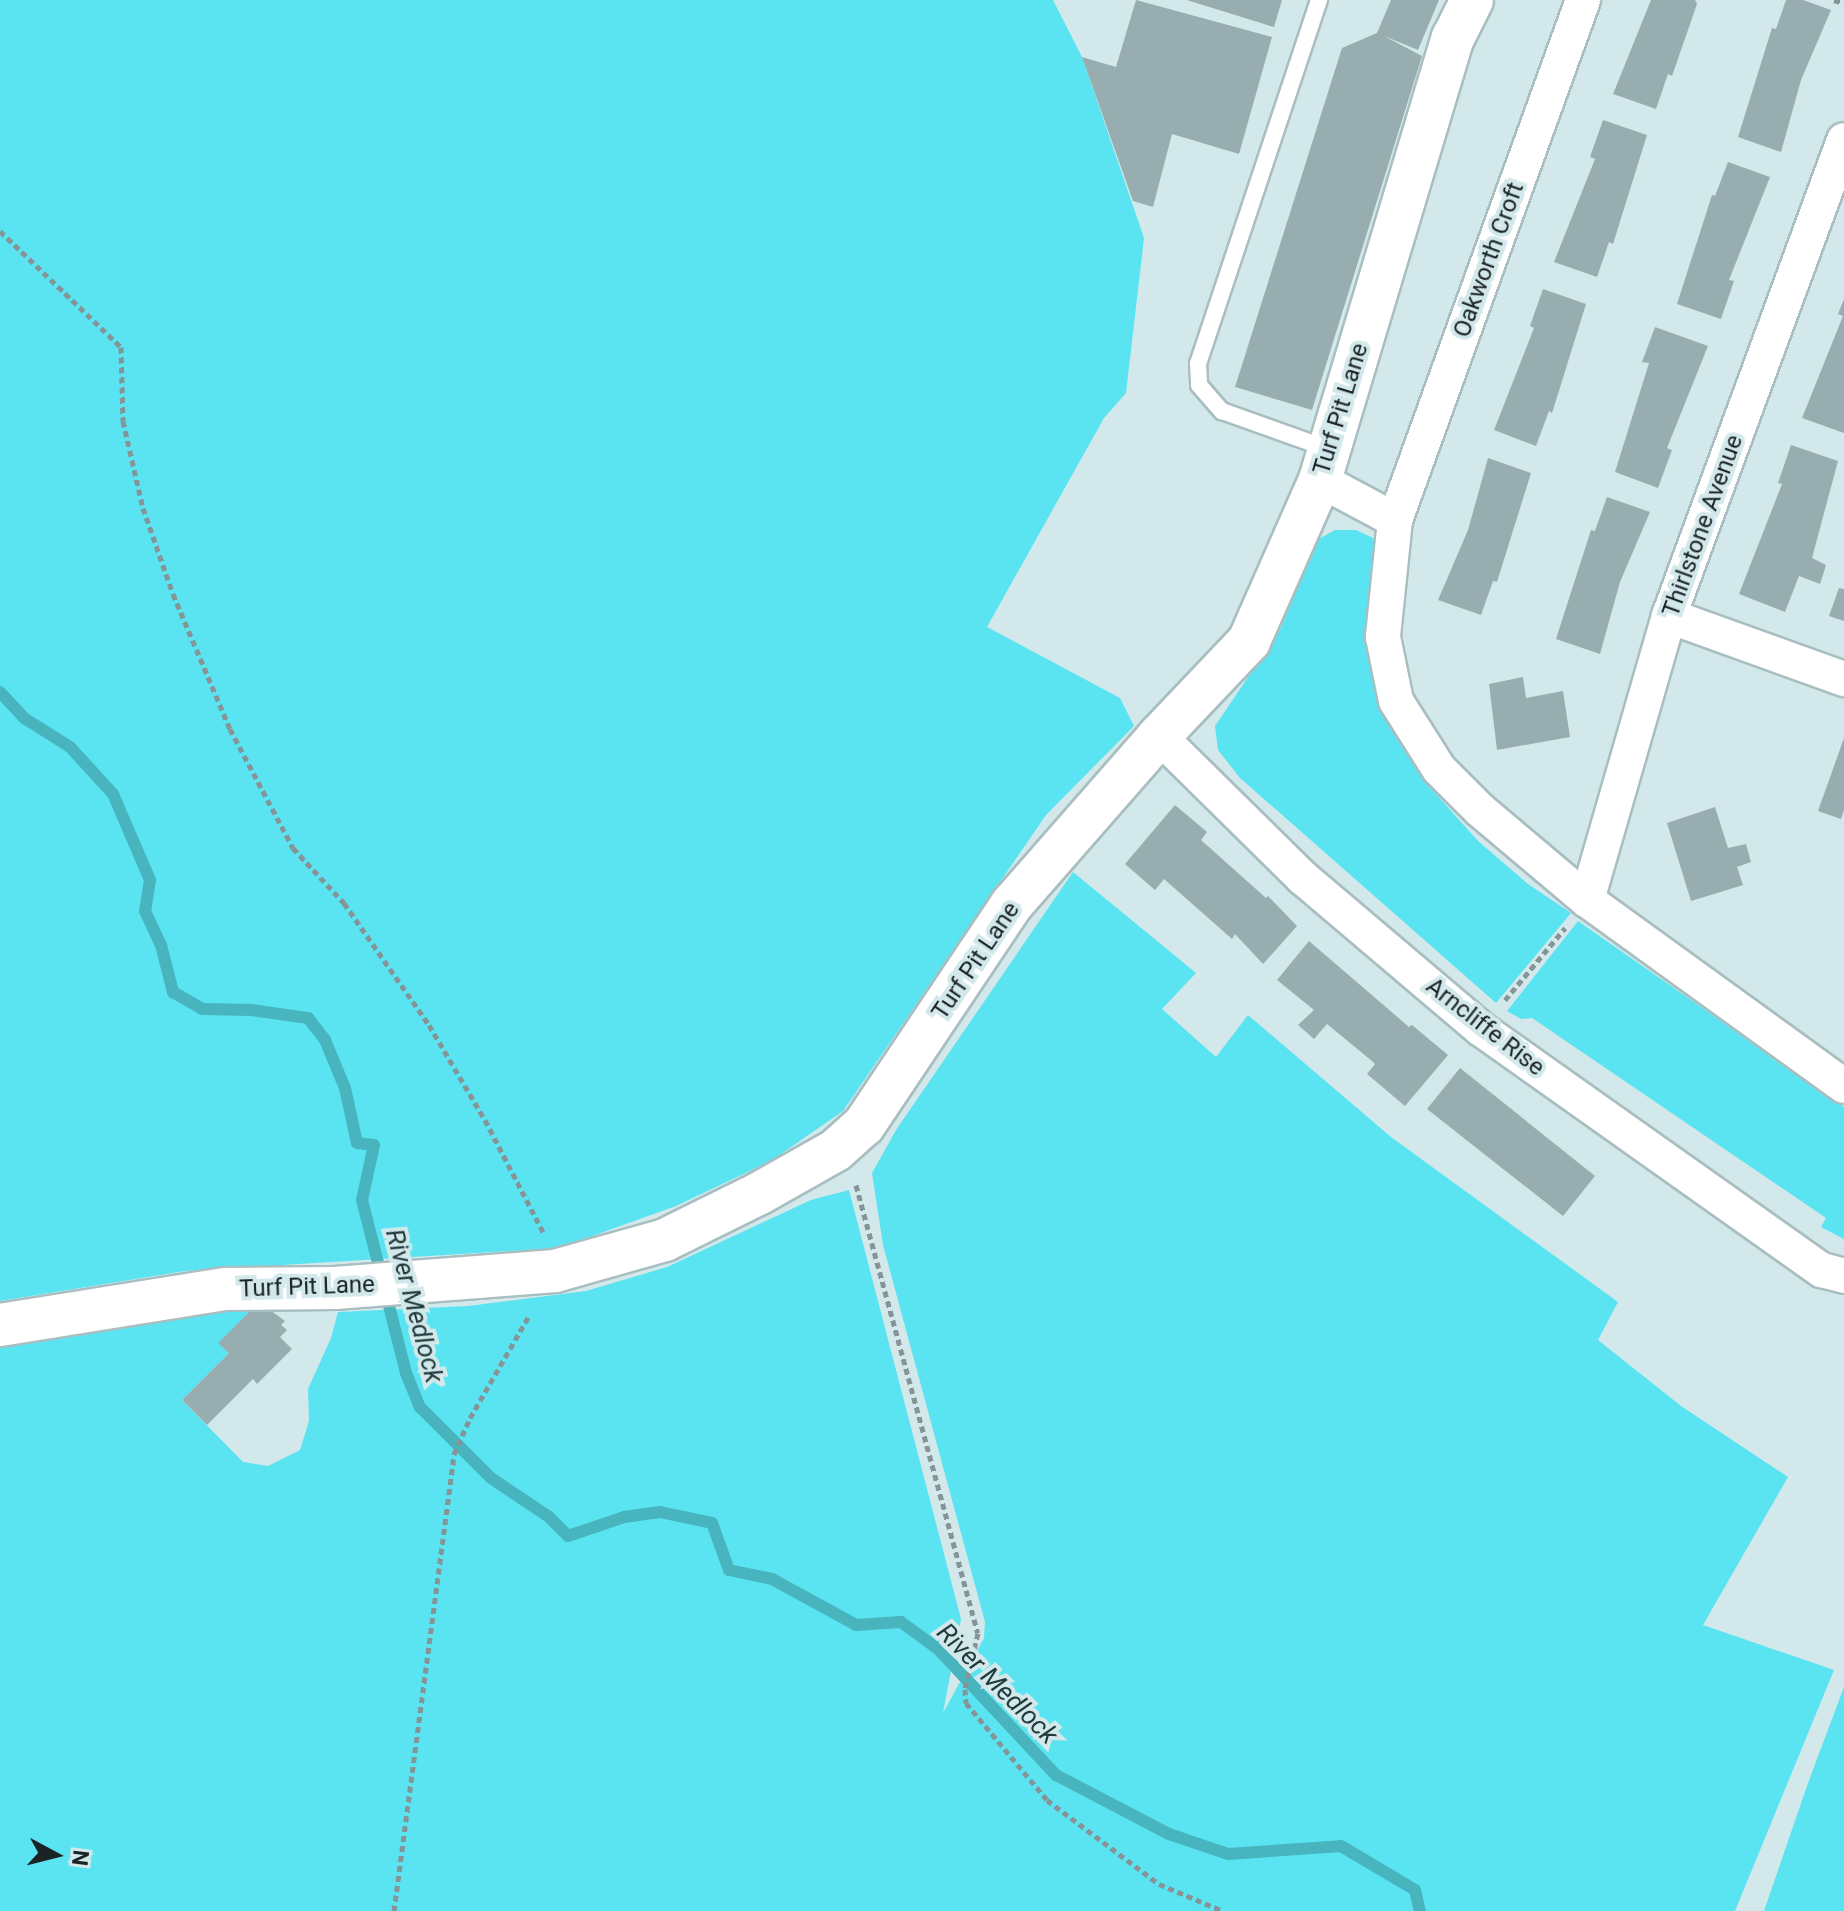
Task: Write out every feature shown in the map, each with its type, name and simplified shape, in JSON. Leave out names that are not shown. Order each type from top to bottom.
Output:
[{"type":"street","name":"Turf Pit Lane","points":[[0,1325],[226,1289],[335,1288],[542,1272],[665,1240],[760,1193],[836,1150],[873,1112],[1012,904],[1159,736],[1249,641],[1325,465],[1453,38],[1472,0]]},
{"type":"street","name":"Oakworth Croft","points":[[1583,0],[1395,520],[1383,637],[1396,701],[1439,769],[1480,810],[1587,900]]},
{"type":"street","name":"Thirlstone Avenue","points":[[1587,900],[1669,616],[1841,149]]},
{"type":"street","points":[[1325,465],[1395,520]]},
{"type":"street","points":[[1669,616],[1844,679]]},
{"type":"street","name":"Arncliffe Rise","points":[[1159,736],[1303,878],[1481,1029],[1822,1270],[1844,1276]]},
{"type":"street","points":[[1587,900],[1844,1086]]},
{"type":"lane","points":[[1319,0],[1198,363],[1199,385],[1222,411],[1325,465]]},
{"type":"path","points":[[1834,0],[1844,3]]},
{"type":"path","points":[[0,231],[121,347],[123,421],[143,508],[173,594],[230,729],[293,848],[344,903],[429,1025],[485,1120],[552,1249],[454,1454],[394,1911]]},
{"type":"path","points":[[1481,1029],[1587,900]]},
{"type":"path","points":[[836,1150],[854,1180],[978,1633],[965,1689],[966,1703],[1047,1800],[1159,1884],[1223,1911]]},
{"type":"shaded area","points":[[0,0],[1053,0],[1082,57],[1144,238],[1126,393],[1104,418],[987,627],[1120,698],[1134,726],[1046,815],[843,1111],[771,1161],[676,1206],[559,1248],[185,1271],[0,1301]]},
{"type":"shaded area","points":[[1335,530],[1356,530],[1373,538],[1383,559],[1395,731],[1427,784],[1478,841],[1528,884],[1571,913],[1496,1003],[1240,778],[1218,750],[1215,726],[1280,630],[1317,540]]},
{"type":"shaded area","points":[[1073,872],[1196,973],[1162,1009],[1216,1057],[1248,1015],[1391,1137],[1618,1302],[1598,1340],[1681,1406],[1788,1477],[1703,1625],[1834,1670],[1735,1911],[0,1911],[0,1348],[128,1319],[259,1302],[219,1343],[229,1353],[182,1400],[243,1462],[268,1466],[300,1450],[309,1421],[308,1389],[331,1338],[338,1312],[468,1306],[586,1291],[667,1267],[811,1200],[849,1190],[961,1619],[943,1713],[984,1638],[985,1622],[883,1245],[872,1173],[896,1130]]},
{"type":"shaded area","points":[[1578,921],[1844,1107],[1844,1239],[1821,1227],[1826,1218],[1532,1018],[1521,1019],[1507,1011]]},
{"type":"shaded area","points":[[1844,1687],[1844,1911],[1764,1911],[1808,1783]]},
{"type":"building","points":[[1136,0],[1272,37],[1239,154],[1172,134],[1153,207],[1133,201],[1082,57],[1116,67]]},
{"type":"building","points":[[1187,0],[1282,0],[1274,27]]},
{"type":"building","points":[[1391,0],[1439,0],[1418,50],[1384,36],[1422,56],[1312,410],[1235,387],[1342,48],[1377,33]]},
{"type":"building","points":[[1651,0],[1695,0],[1697,4],[1672,76],[1668,74],[1656,109],[1613,94]]},
{"type":"building","points":[[1786,0],[1803,0],[1831,10],[1801,80],[1781,152],[1738,137],[1772,28],[1776,29]]},
{"type":"building","points":[[1603,120],[1647,135],[1613,244],[1609,242],[1597,277],[1554,262],[1595,159],[1590,157]]},
{"type":"building","points":[[1728,162],[1770,177],[1729,280],[1734,281],[1721,319],[1677,304],[1712,195],[1715,196]]},
{"type":"building","points":[[1543,289],[1586,304],[1552,413],[1549,411],[1536,446],[1494,430],[1534,328],[1530,326]]},
{"type":"building","points":[[1844,299],[1844,433],[1802,418],[1843,316],[1838,314]]},
{"type":"building","points":[[1655,327],[1708,346],[1667,448],[1672,450],[1658,488],[1615,472],[1649,363],[1642,362]]},
{"type":"building","points":[[1791,445],[1838,461],[1812,558],[1826,565],[1820,584],[1799,576],[1785,612],[1739,594],[1782,484],[1778,483]]},
{"type":"building","points":[[1488,458],[1531,473],[1497,582],[1493,581],[1481,615],[1438,600],[1468,530]]},
{"type":"building","points":[[1607,497],[1650,512],[1620,582],[1600,654],[1556,639],[1591,530],[1595,531]]},
{"type":"building","points":[[1839,588],[1844,589],[1844,621],[1829,616]]},
{"type":"building","points":[[1523,677],[1526,698],[1563,691],[1570,737],[1497,750],[1489,684]]},
{"type":"building","points":[[1844,738],[1844,810],[1841,819],[1818,811]]},
{"type":"building","points":[[1175,805],[1207,832],[1201,840],[1266,898],[1268,896],[1297,926],[1263,964],[1235,934],[1232,939],[1164,879],[1155,890],[1125,864]]},
{"type":"building","points":[[1715,807],[1728,848],[1746,844],[1751,862],[1737,867],[1743,885],[1691,901],[1667,823]]},
{"type":"building","points":[[1309,941],[1409,1027],[1412,1025],[1448,1055],[1405,1106],[1367,1074],[1375,1064],[1327,1024],[1314,1039],[1298,1025],[1314,1010],[1277,980]]},
{"type":"building","points":[[1460,1068],[1595,1176],[1563,1216],[1427,1109]]},
{"type":"building","points":[[259,1302],[285,1321],[281,1325],[287,1330],[280,1337],[292,1349],[257,1384],[253,1379],[207,1425],[182,1400],[229,1353],[218,1343]]},
{"type":"waterway","name":"River Medlock","points":[[0,692],[24,718],[70,747],[113,794],[150,880],[145,911],[161,945],[173,992],[202,1009],[251,1010],[308,1018],[325,1040],[345,1088],[357,1143],[374,1145],[362,1200],[406,1373],[420,1407],[491,1478],[549,1517],[568,1536],[624,1517],[660,1512],[712,1523],[729,1570],[772,1579],[856,1625],[901,1622],[938,1649],[1056,1775],[1169,1834],[1228,1854],[1341,1846],[1415,1890],[1420,1911]]}]
